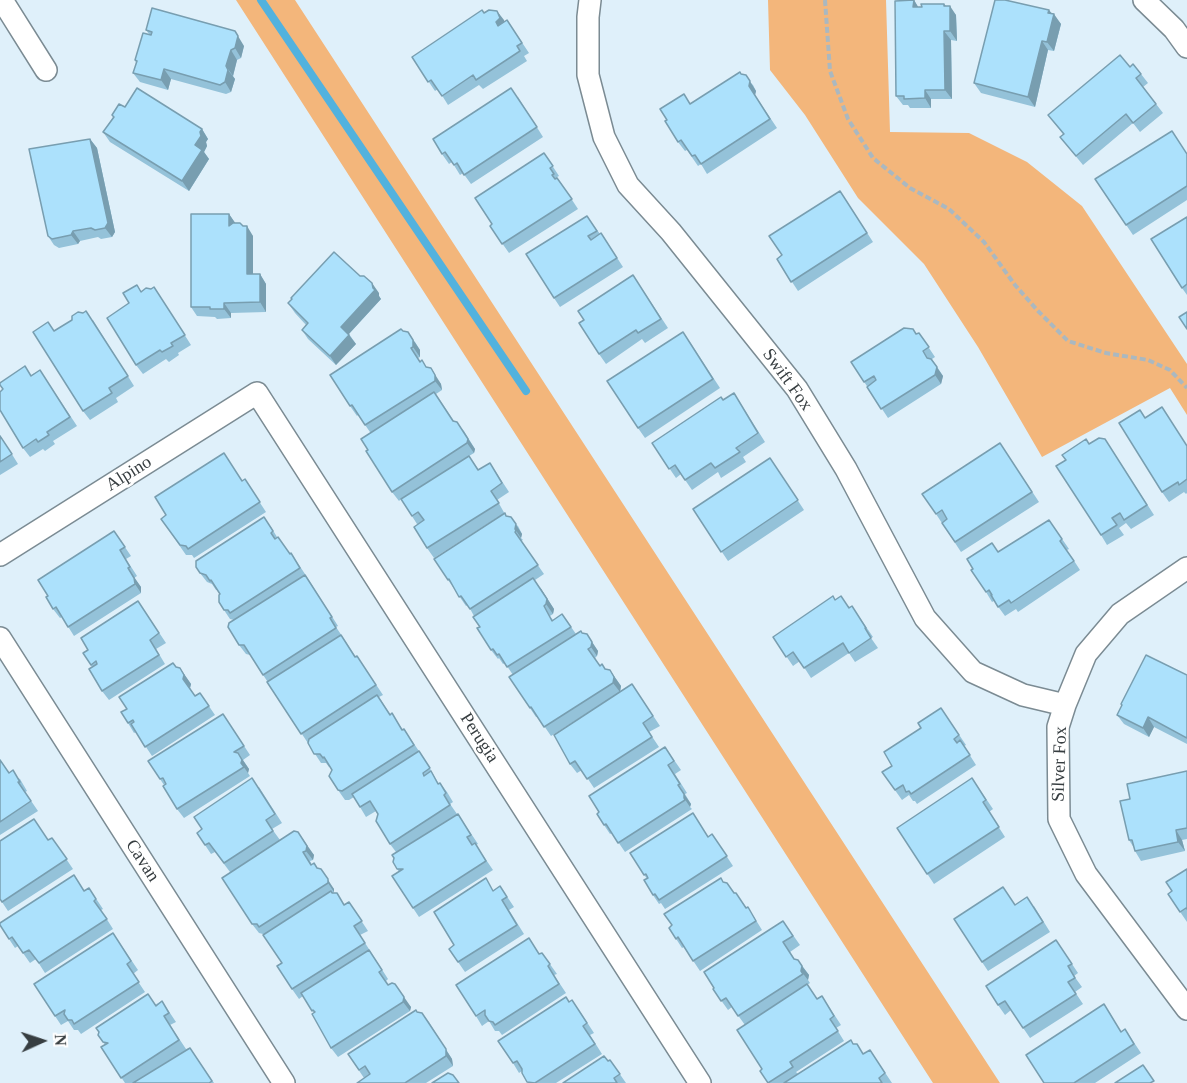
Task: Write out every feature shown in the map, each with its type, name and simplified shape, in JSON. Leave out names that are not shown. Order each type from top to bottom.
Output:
[{"type":"street","points":[[2,0],[46,70]]},
{"type":"street","name":"Swift Fox","points":[[590,0],[588,75],[604,137],[628,185],[671,232],[797,389],[846,469],[925,618],[974,672],[1023,694],[1065,705]]},
{"type":"street","points":[[1144,0],[1174,30],[1187,47]]},
{"type":"street","name":"Alpino","points":[[0,555],[257,393]]},
{"type":"street","name":"Perugia","points":[[257,393],[700,1083]]},
{"type":"street","name":"Silver Fox","points":[[1187,568],[1120,614],[1086,654],[1058,727],[1059,819],[1086,874],[1187,1009]]},
{"type":"street","name":"Cavan","points":[[0,638],[284,1083]]},
{"type":"path","points":[[825,0],[830,71],[848,119],[873,158],[910,188],[949,209],[984,242],[1015,285],[1068,342],[1148,360],[1170,370],[1187,388]]},
{"type":"shaded area","points":[[236,0],[295,0],[1000,1083],[933,1083]]},
{"type":"shaded area","points":[[768,0],[886,0],[890,132],[969,133],[1027,162],[1082,206],[1187,364],[1187,415],[1170,388],[1042,457],[978,347],[924,264],[858,198],[805,115],[770,70]]},
{"type":"building","points":[[914,0],[913,7],[922,7],[921,4],[950,6],[950,31],[944,31],[945,90],[925,90],[925,98],[904,99],[904,96],[896,96],[895,1]]},
{"type":"building","points":[[995,0],[1005,0],[1049,10],[1048,13],[1054,14],[1047,42],[1042,41],[1028,97],[974,83]]},
{"type":"building","points":[[152,8],[235,31],[238,36],[226,66],[228,70],[225,82],[220,85],[164,69],[161,80],[133,73],[143,33],[151,35],[152,32],[146,30]]},
{"type":"building","points":[[482,10],[484,13],[489,10],[497,11],[500,18],[496,22],[498,26],[507,20],[522,43],[517,46],[520,51],[476,80],[473,75],[442,96],[431,80],[428,82],[412,57]]},
{"type":"building","points":[[1120,55],[1130,67],[1133,64],[1141,74],[1136,78],[1156,104],[1133,123],[1126,114],[1076,156],[1060,137],[1064,134],[1048,115]]},
{"type":"building","points":[[740,72],[750,81],[749,86],[770,119],[701,164],[681,140],[678,142],[660,109],[684,94],[690,104]]},
{"type":"building","points":[[137,88],[202,129],[201,136],[195,145],[202,150],[182,181],[103,132],[114,117],[112,115],[119,104],[125,107]]},
{"type":"building","points":[[511,88],[537,127],[464,175],[457,163],[454,165],[445,152],[442,154],[433,139]]},
{"type":"building","points":[[1172,131],[1187,154],[1187,186],[1126,225],[1095,179]]},
{"type":"building","points":[[90,139],[108,223],[105,228],[73,231],[71,235],[52,239],[48,236],[29,149]]},
{"type":"building","points":[[544,153],[553,166],[550,168],[554,174],[552,175],[555,179],[557,178],[572,199],[502,244],[475,198]]},
{"type":"building","points":[[840,191],[867,233],[791,282],[777,259],[782,255],[769,236]]},
{"type":"building","points":[[191,214],[229,214],[229,226],[233,223],[240,223],[247,226],[247,274],[260,274],[260,302],[224,303],[224,309],[191,307]]},
{"type":"building","points":[[587,216],[597,231],[588,236],[591,240],[601,233],[617,258],[554,298],[526,254]]},
{"type":"building","points":[[1187,217],[1187,284],[1182,288],[1151,239]]},
{"type":"building","points":[[334,252],[360,276],[364,276],[372,283],[375,290],[341,327],[349,335],[330,356],[302,330],[308,323],[288,303]]},
{"type":"building","points":[[633,275],[661,319],[638,333],[636,330],[599,354],[579,323],[584,320],[578,311]]},
{"type":"building","points":[[137,285],[141,292],[146,288],[154,287],[185,335],[171,343],[173,346],[162,352],[160,350],[136,365],[107,318],[129,303],[123,293]]},
{"type":"building","points":[[86,311],[128,376],[109,388],[112,393],[83,411],[33,332],[48,322],[54,331],[72,320],[72,316],[78,312]]},
{"type":"building","points":[[1187,312],[1187,329],[1179,317]]},
{"type":"building","points":[[904,328],[913,329],[916,334],[919,333],[929,347],[923,351],[937,367],[935,375],[881,409],[867,387],[876,380],[874,376],[864,382],[851,362]]},
{"type":"building","points":[[401,329],[408,332],[413,340],[411,348],[420,362],[422,360],[426,367],[431,368],[435,381],[365,425],[330,375]]},
{"type":"building","points":[[683,332],[713,379],[638,428],[607,381]]},
{"type":"building","points":[[25,366],[31,376],[40,370],[70,417],[47,432],[49,435],[38,442],[36,439],[23,448],[0,410],[0,392],[3,389],[0,383]]},
{"type":"building","points":[[434,392],[468,439],[467,443],[392,492],[361,439]]},
{"type":"building","points":[[734,393],[758,433],[736,448],[740,452],[715,468],[711,463],[685,480],[675,465],[669,469],[652,443],[721,397],[723,400]]},
{"type":"building","points":[[1162,407],[1187,446],[1187,479],[1162,492],[1119,423],[1140,410],[1145,418]]},
{"type":"building","points":[[0,436],[12,454],[0,462]]},
{"type":"building","points":[[1099,438],[1105,439],[1147,505],[1124,520],[1120,513],[1112,518],[1117,525],[1101,535],[1056,466],[1066,460],[1062,455],[1086,439],[1089,444]]},
{"type":"building","points":[[1000,443],[1032,492],[955,542],[942,523],[947,519],[942,510],[936,514],[922,494]]},
{"type":"building","points":[[224,453],[242,481],[245,479],[260,502],[188,549],[180,545],[161,519],[166,515],[155,497]]},
{"type":"building","points":[[469,456],[478,470],[490,463],[502,483],[491,491],[499,503],[427,548],[414,527],[424,520],[418,512],[412,516],[401,499]]},
{"type":"building","points":[[770,458],[798,500],[721,552],[693,509]]},
{"type":"building","points":[[505,513],[516,524],[515,532],[538,565],[470,609],[461,596],[459,597],[434,559]]},
{"type":"building","points":[[264,517],[275,539],[278,537],[300,568],[230,613],[224,610],[219,602],[220,594],[211,580],[200,573],[196,567],[196,561]]},
{"type":"building","points":[[1049,520],[1074,561],[1011,603],[1009,600],[998,607],[989,590],[986,592],[971,570],[973,569],[967,559],[992,543],[998,552]]},
{"type":"building","points":[[114,531],[125,547],[120,550],[130,567],[128,568],[135,584],[68,627],[56,607],[53,609],[38,580]]},
{"type":"building","points":[[305,575],[332,617],[330,618],[336,628],[263,675],[244,645],[239,645],[228,627],[229,623]]},
{"type":"building","points":[[533,578],[547,599],[544,606],[552,621],[562,614],[571,627],[507,667],[499,654],[491,650],[473,617]]},
{"type":"building","points":[[833,596],[835,600],[841,596],[849,608],[852,606],[871,638],[849,653],[843,643],[804,668],[793,652],[786,657],[773,637]]},
{"type":"building","points":[[138,601],[159,633],[150,640],[159,655],[102,691],[89,669],[97,664],[96,661],[91,665],[83,653],[88,650],[81,638]]},
{"type":"building","points":[[581,631],[587,634],[592,642],[588,649],[600,666],[602,664],[605,669],[610,670],[614,677],[613,683],[544,727],[509,677]]},
{"type":"building","points":[[341,635],[376,685],[301,734],[267,682]]},
{"type":"building","points":[[1146,655],[1187,675],[1187,738],[1148,717],[1143,728],[1117,715]]},
{"type":"building","points":[[173,663],[180,668],[184,675],[183,679],[195,696],[200,693],[209,706],[145,747],[131,724],[133,720],[128,723],[121,712],[127,709],[119,697]]},
{"type":"building","points":[[632,684],[653,716],[643,723],[652,737],[587,779],[575,761],[570,764],[554,735]]},
{"type":"building","points":[[377,695],[414,745],[342,791],[338,790],[329,776],[332,770],[324,757],[314,754],[308,743],[309,739]]},
{"type":"building","points":[[941,708],[959,735],[954,739],[957,743],[960,740],[970,755],[911,794],[909,791],[906,792],[903,785],[895,790],[882,772],[892,766],[884,752],[921,728],[918,723]]},
{"type":"building","points":[[223,714],[244,746],[234,752],[238,753],[244,767],[177,809],[163,786],[166,784],[163,778],[160,779],[148,761]]},
{"type":"building","points":[[665,747],[674,761],[668,765],[680,784],[678,785],[685,800],[618,843],[597,814],[599,812],[589,796]]},
{"type":"building","points":[[419,751],[430,768],[423,773],[424,776],[431,771],[446,793],[444,795],[450,805],[390,844],[376,821],[378,814],[370,801],[360,807],[352,794]]},
{"type":"building","points":[[0,760],[9,773],[13,770],[31,801],[0,822]]},
{"type":"building","points":[[1187,771],[1187,828],[1176,830],[1178,842],[1135,851],[1132,840],[1129,840],[1120,801],[1130,799],[1127,784]]},
{"type":"building","points":[[252,778],[275,814],[266,820],[273,831],[224,863],[209,843],[205,845],[197,833],[202,829],[194,817]]},
{"type":"building","points":[[972,778],[986,800],[983,802],[999,827],[927,874],[897,828]]},
{"type":"building","points":[[693,813],[708,837],[712,834],[727,856],[659,900],[644,880],[648,878],[646,874],[644,875],[630,853]]},
{"type":"building","points":[[458,814],[471,835],[467,837],[472,845],[475,843],[486,861],[413,908],[392,876],[403,869],[397,869],[392,855]]},
{"type":"building","points":[[34,819],[48,840],[52,838],[67,859],[2,902],[0,899],[0,841]]},
{"type":"building","points":[[294,831],[298,832],[307,846],[306,851],[303,852],[311,865],[314,863],[317,868],[321,869],[328,883],[259,927],[257,924],[252,924],[222,878]]},
{"type":"building","points":[[1187,869],[1187,909],[1180,912],[1168,894],[1172,891],[1166,882]]},
{"type":"building","points":[[74,875],[84,891],[89,888],[96,899],[94,901],[107,919],[39,963],[29,950],[23,953],[12,937],[9,939],[0,923]]},
{"type":"building","points":[[486,878],[493,891],[500,886],[507,897],[502,900],[517,925],[458,962],[449,949],[454,945],[434,912]]},
{"type":"building","points":[[721,878],[736,893],[746,908],[748,907],[756,921],[693,961],[678,937],[676,939],[669,928],[672,925],[664,914]]},
{"type":"building","points":[[1003,887],[1015,905],[1027,897],[1043,922],[982,962],[954,919]]},
{"type":"building","points":[[331,891],[337,893],[344,905],[349,902],[362,921],[354,926],[365,943],[292,989],[277,966],[282,963],[263,935]]},
{"type":"building","points":[[783,921],[793,936],[783,942],[794,959],[798,960],[802,966],[803,974],[738,1016],[726,998],[721,1001],[704,972]]},
{"type":"building","points":[[113,933],[131,961],[127,964],[139,982],[74,1024],[64,1014],[65,1010],[55,1016],[34,984]]},
{"type":"building","points":[[529,938],[539,954],[542,953],[550,964],[548,966],[559,984],[495,1025],[485,1015],[485,1010],[476,1016],[456,985]]},
{"type":"building","points":[[1056,940],[1072,964],[1068,966],[1075,978],[1068,982],[1076,994],[1023,1028],[1005,1001],[998,1005],[986,986]]},
{"type":"building","points":[[369,950],[382,970],[379,972],[388,985],[395,984],[404,997],[403,1002],[331,1048],[312,1014],[315,1012],[312,1011],[301,993]]},
{"type":"building","points":[[807,984],[817,999],[822,996],[834,1016],[830,1019],[838,1031],[790,1062],[793,1067],[768,1083],[760,1071],[762,1069],[737,1030]]},
{"type":"building","points":[[148,994],[156,1006],[162,1001],[169,1013],[164,1016],[179,1040],[121,1078],[101,1047],[108,1043],[103,1042],[96,1028]]},
{"type":"building","points":[[566,997],[569,1002],[572,1000],[587,1023],[583,1026],[595,1044],[535,1083],[527,1082],[517,1061],[513,1063],[498,1041]]},
{"type":"building","points":[[1104,1004],[1121,1032],[1125,1029],[1134,1044],[1074,1083],[1044,1083],[1026,1055]]},
{"type":"building","points":[[416,1010],[422,1013],[446,1049],[446,1056],[405,1083],[357,1083],[370,1074],[365,1066],[359,1070],[348,1054]]},
{"type":"building","points":[[851,1040],[853,1044],[857,1044],[863,1054],[870,1050],[885,1073],[879,1078],[882,1083],[784,1083]]},
{"type":"building","points":[[190,1048],[212,1081],[209,1083],[133,1083]]},
{"type":"building","points":[[604,1056],[608,1061],[610,1060],[620,1074],[614,1078],[617,1083],[563,1083]]},
{"type":"building","points":[[1143,1065],[1154,1081],[1115,1083]]},
{"type":"building","points":[[448,1073],[453,1075],[459,1083],[432,1083]]},
{"type":"waterway","points":[[261,0],[526,391]]}]
